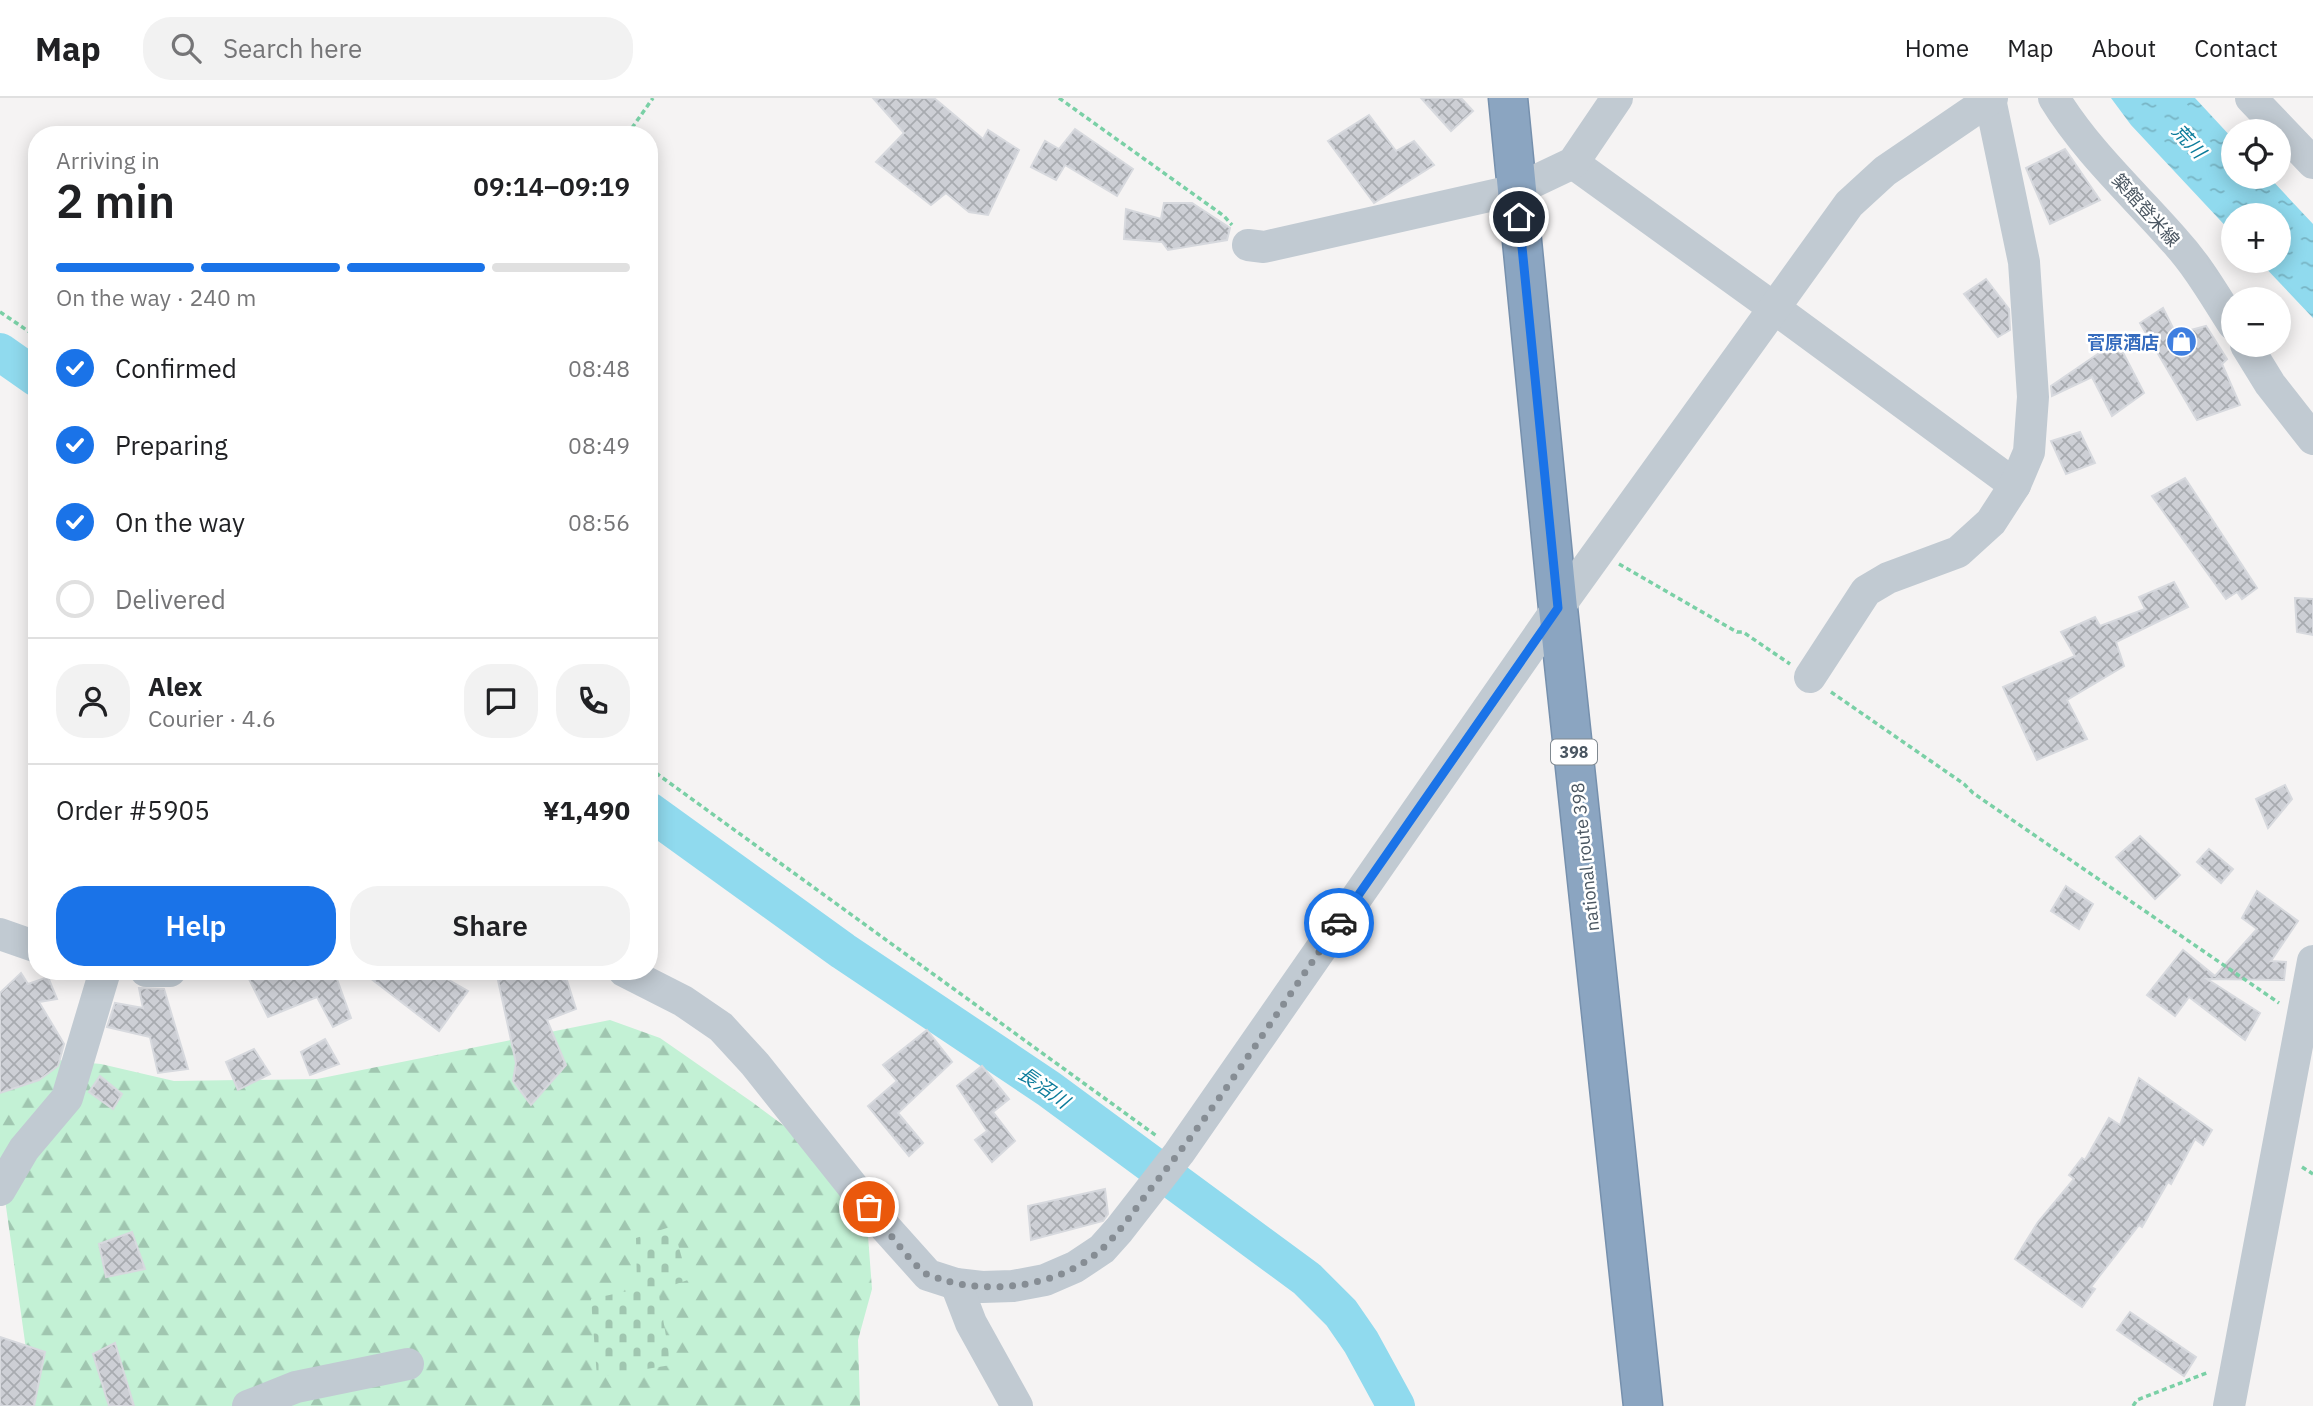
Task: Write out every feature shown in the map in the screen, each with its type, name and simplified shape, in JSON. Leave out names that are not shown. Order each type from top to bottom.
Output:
[{"type":"highway","name":"national route 398","points":[[1508,98],[1558,608],[1643,1406]]},
{"type":"street","points":[[1248,245],[1264,247],[1516,190],[1573,163],[1617,98]]},
{"type":"street","name":"築館登米線","points":[[2054,98],[2089,147],[2176,242],[2200,272],[2221,305]]},
{"type":"street","points":[[2251,98],[2313,163]]},
{"type":"street","points":[[642,980],[683,1001],[721,1027],[755,1064],[907,1254],[928,1275],[956,1284],[1013,1286],[1045,1280],[1102,1250],[1179,1153],[1558,608],[1849,204],[1885,171],[1991,99],[2024,262],[2033,397],[2029,452],[2015,485],[1991,522],[1958,551],[1888,578],[1866,591],[1810,677]]},
{"type":"street","points":[[1573,163],[2015,485]]},
{"type":"street","points":[[2253,357],[2270,384],[2313,439]]},
{"type":"street","points":[[0,934],[28,944]]},
{"type":"street","points":[[2229,1406],[2313,961]]},
{"type":"street","points":[[0,1190],[24,1149],[67,1098],[102,980]]},
{"type":"street","points":[[956,1284],[971,1323],[1017,1406]]},
{"type":"street","points":[[248,1406],[296,1387],[408,1364]]},
{"type":"path","points":[[633,126],[653,98]]},
{"type":"path","points":[[1059,98],[1224,216],[1248,245]]},
{"type":"path","points":[[0,312],[28,331]]},
{"type":"path","points":[[1599,552],[1737,632],[1743,632],[2301,1018]]},
{"type":"path","points":[[658,775],[1179,1153]]},
{"type":"path","points":[[2133,1406],[2137,1400],[2237,1361]]},
{"type":"green space","points":[[610,1020],[660,1038],[752,1102],[833,1162],[858,1195],[868,1236],[872,1289],[858,1340],[860,1406],[26,1406],[26,1349],[0,1164],[0,1076],[58,1060],[101,1064],[174,1081],[317,1079]]},
{"type":"green space","points":[[673,1226],[688,1280],[658,1290],[671,1365],[597,1377],[591,1299],[637,1289],[636,1238]]},
{"type":"water","name":"荒川","points":[[2111,98],[2195,98],[2221,126],[2221,189],[2280,189],[2313,224],[2313,318],[2291,295],[2291,287],[2284,287],[2270,273],[2291,273],[2291,203],[2221,203],[2221,221],[2131,125]]},
{"type":"building","points":[[873,98],[934,98],[983,139],[988,130],[1019,150],[988,215],[969,212],[946,193],[931,205],[876,162],[904,133]]},
{"type":"building","points":[[1421,98],[1461,98],[1473,111],[1451,131]]},
{"type":"building","points":[[1369,115],[1396,151],[1414,141],[1434,165],[1374,203],[1328,141]]},
{"type":"building","points":[[1075,129],[1133,169],[1117,196],[1065,165],[1056,180],[1031,167],[1045,141],[1059,149]]},
{"type":"building","points":[[2065,149],[2100,200],[2050,224],[2026,168]]},
{"type":"building","points":[[1164,203],[1192,203],[1230,228],[1227,240],[1168,250],[1162,242],[1124,239],[1126,209],[1161,219]]},
{"type":"building","points":[[1986,279],[2009,309],[2010,330],[1998,337],[1964,294]]},
{"type":"building","points":[[2163,308],[2176,334],[2206,326],[2221,350],[2221,357],[2227,359],[2222,364],[2240,405],[2197,420],[2140,323]]},
{"type":"building","points":[[2117,341],[2144,393],[2112,416],[2092,377],[2052,396],[2051,386]]},
{"type":"building","points":[[2080,432],[2095,463],[2066,474],[2051,441]]},
{"type":"building","points":[[2185,478],[2257,588],[2242,599],[2237,592],[2226,599],[2152,496]]},
{"type":"building","points":[[2174,582],[2188,607],[2116,642],[2124,666],[2067,700],[2087,739],[2037,760],[2003,687],[2075,656],[2061,632],[2095,617],[2100,626],[2145,609],[2139,597]]},
{"type":"building","points":[[2295,598],[2313,599],[2313,635],[2297,632]]},
{"type":"building","points":[[2285,785],[2292,799],[2268,828],[2256,799]]},
{"type":"building","points":[[2140,836],[2180,875],[2155,899],[2116,857]]},
{"type":"building","points":[[2209,849],[2233,869],[2221,883],[2197,862]]},
{"type":"building","points":[[2066,886],[2093,904],[2079,929],[2051,911]]},
{"type":"building","points":[[2257,891],[2298,921],[2271,961],[2286,962],[2284,980],[2207,979],[2260,1013],[2245,1040],[2189,997],[2175,1016],[2147,995],[2183,950],[2215,976],[2257,929],[2242,918]]},
{"type":"building","points":[[21,973],[28,984],[49,980],[57,999],[39,1002],[64,1044],[58,1066],[39,1080],[0,1093],[0,993]]},
{"type":"building","points":[[250,980],[337,980],[351,1018],[333,1027],[317,997],[268,1017]]},
{"type":"building","points":[[373,980],[449,980],[468,991],[439,1031]]},
{"type":"building","points":[[498,980],[567,980],[576,1009],[547,1020],[566,1065],[531,1105],[513,1081],[516,1063]]},
{"type":"building","points":[[139,988],[164,989],[188,1069],[158,1073],[150,1037],[107,1027],[115,1003],[143,1008]]},
{"type":"building","points":[[927,1030],[952,1062],[898,1113],[923,1143],[909,1156],[868,1106],[897,1081],[883,1065]]},
{"type":"building","points":[[325,1039],[339,1064],[310,1075],[301,1052]]},
{"type":"building","points":[[254,1049],[270,1074],[238,1090],[226,1062]]},
{"type":"building","points":[[982,1066],[1009,1099],[993,1112],[1015,1141],[992,1162],[975,1140],[987,1131],[957,1086]]},
{"type":"building","points":[[100,1076],[122,1094],[113,1109],[89,1092]]},
{"type":"building","points":[[2139,1078],[2212,1130],[2203,1145],[2195,1139],[2171,1184],[2168,1182],[2142,1227],[2139,1225],[2091,1287],[2095,1289],[2082,1307],[2015,1259],[2038,1222],[2074,1179],[2069,1175],[2082,1158],[2085,1160],[2109,1118],[2120,1125]]},
{"type":"building","points":[[1105,1189],[1108,1214],[1103,1221],[1031,1240],[1028,1206]]},
{"type":"building","points":[[132,1232],[145,1269],[106,1277],[99,1244]]},
{"type":"building","points":[[2130,1312],[2196,1357],[2184,1376],[2117,1330]]},
{"type":"building","points":[[0,1337],[45,1352],[34,1406],[0,1406]]},
{"type":"building","points":[[115,1343],[134,1406],[109,1406],[93,1354]]},
{"type":"waterway","name":"長沼川","points":[[0,352],[28,372]]},
{"type":"waterway","name":"長沼川","points":[[658,817],[843,951],[1049,1089],[1307,1279],[1341,1313],[1361,1342],[1396,1406]]},
{"type":"way so far","points":[[869,1207],[928,1275],[956,1284],[1013,1286],[1045,1280],[1074,1267],[1102,1250],[1179,1153],[1339,923]]},
{"type":"place","name":"菅原酒店","points":[[2182,342]]},
{"type":"route","points":[[1339,923],[1558,608],[1519,217]]}]
